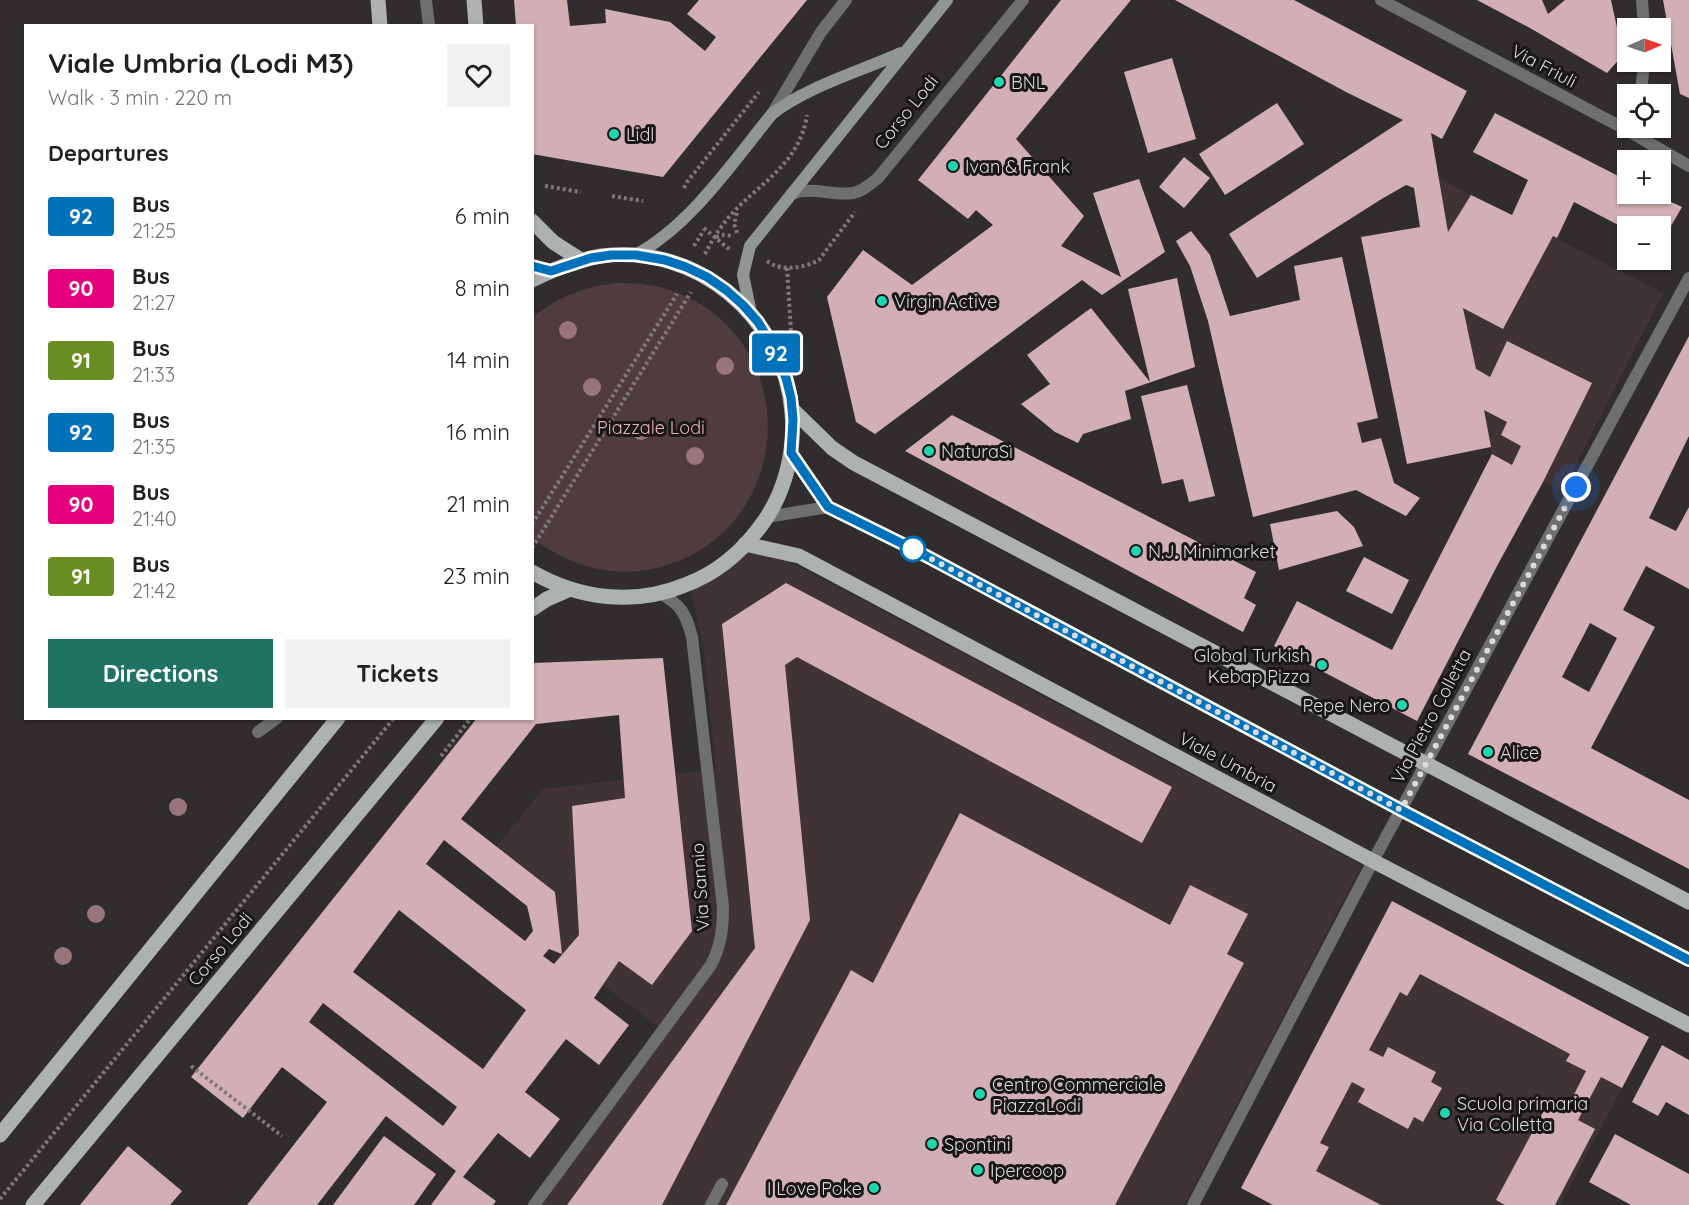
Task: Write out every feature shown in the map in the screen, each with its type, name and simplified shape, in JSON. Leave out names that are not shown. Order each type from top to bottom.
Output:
[{"type":"main road","points":[[378,0],[380,24]]},
{"type":"main road","points":[[474,0],[476,24]]},
{"type":"main road","points":[[751,313],[743,275],[747,255],[757,235],[947,0]]},
{"type":"main road","points":[[636,255],[653,246],[688,215],[772,114],[790,101],[905,51]]},
{"type":"main road","points":[[534,223],[553,242],[580,260]]},
{"type":"main road","points":[[534,279],[580,260],[611,255],[636,255],[665,260],[698,273],[726,290],[751,313],[769,339],[783,368],[792,409],[791,453],[784,482],[767,517],[730,559],[708,574],[680,588],[659,593],[616,597],[570,589],[534,573]]},
{"type":"main road","points":[[792,409],[832,448],[854,464],[1689,902]]},
{"type":"main road","name":"Viale Umbria","points":[[745,544],[799,556],[1373,861],[1689,1025]]},
{"type":"main road","points":[[534,608],[570,589]]},
{"type":"main road","points":[[0,1135],[337,720]]},
{"type":"main road","name":"Corso Lodi","points":[[33,1205],[434,720]]},
{"type":"street","points":[[426,0],[429,24]]},
{"type":"street","points":[[772,114],[821,32],[846,0]]},
{"type":"street","name":"Corso Lodi","points":[[860,190],[884,170],[1023,0]]},
{"type":"street","name":"Via Friuli","points":[[1381,0],[1617,122]]},
{"type":"street","points":[[1642,0],[1643,18]]},
{"type":"street","name":"Via Friuli","points":[[1644,138],[1689,166]]},
{"type":"street","points":[[791,194],[805,190],[846,193],[860,190]]},
{"type":"street","points":[[534,267],[551,271]]},
{"type":"street","name":"Via Pietro Colletta","points":[[1192,1205],[1373,861],[1689,278]]},
{"type":"street","points":[[791,453],[828,507],[915,550],[1401,810],[1689,960]]},
{"type":"street","points":[[767,517],[828,507]]},
{"type":"street","name":"Via Sannio","points":[[534,1205],[711,965],[722,937],[723,907],[692,637],[683,611],[677,604],[659,593]]},
{"type":"street","points":[[258,732],[274,720]]},
{"type":"street","points":[[711,1205],[722,1184]]},
{"type":"path","points":[[706,252],[730,216],[792,155],[805,128],[807,114]]},
{"type":"path","points":[[545,186],[581,192]]},
{"type":"path","points":[[766,260],[779,268],[787,268],[811,264],[819,260],[856,211],[860,190]]},
{"type":"path","points":[[612,196],[644,201]]},
{"type":"path","points":[[715,237],[729,234],[740,239],[734,224],[738,208]]},
{"type":"path","points":[[698,224],[730,250]]},
{"type":"path","points":[[694,246],[705,229]]},
{"type":"path","points":[[783,368],[792,341],[787,268]]},
{"type":"path","points":[[534,521],[677,294]]},
{"type":"path","points":[[534,545],[689,298]]},
{"type":"path","points":[[0,1199],[392,720]]},
{"type":"path","points":[[441,756],[469,720]]},
{"type":"path","points":[[190,1066],[282,1136]]},
{"type":"shaded area","points":[[1438,178],[1663,293],[1562,492],[1492,454]]},
{"type":"shaded area","points":[[754,543],[1362,865],[1184,1205],[538,1205],[664,1031],[562,954],[555,892],[497,846],[543,789],[716,769],[703,644],[690,587]]},
{"type":"shaded area","name":"Scuola primaria Via Colletta","points":[[1392,901],[1649,1037],[1560,1205],[1273,1205],[1241,1188]]},
{"type":"green space","name":"Piazzale Lodi","points":[[617,283],[655,286],[667,289],[713,313],[745,348],[763,390],[768,435],[758,479],[736,519],[700,550],[652,569],[620,572],[589,567],[559,555],[534,539],[534,316],[553,303],[594,287]]},
{"type":"building","points":[[514,0],[567,0],[570,26],[606,23],[605,9],[670,22],[705,51],[716,37],[687,14],[699,0],[807,0],[663,177],[534,154],[534,24],[516,24]]},
{"type":"building","points":[[1061,0],[1131,0],[1016,139],[1084,216],[1061,246],[1121,277],[1093,193],[1139,179],[1165,252],[1102,295],[1082,280],[875,434],[856,422],[827,297],[863,250],[912,285],[993,225],[976,210],[968,219],[918,180]]},
{"type":"building","points":[[1175,0],[1294,0],[1467,91],[1442,139],[1431,133],[1448,232],[1471,195],[1512,215],[1528,180],[1473,152],[1495,113],[1617,175],[1617,204],[1671,204],[1671,202],[1682,207],[1671,226],[1671,216],[1617,216],[1617,224],[1574,202],[1557,238],[1553,236],[1503,329],[1463,308],[1476,369],[1490,377],[1507,341],[1592,383],[1543,482],[1417,721],[1274,646],[1297,601],[1392,650],[1492,454],[1512,465],[1521,446],[1501,435],[1507,422],[1484,410],[1491,447],[1407,464],[1361,237],[1420,227],[1414,188],[1406,185],[1257,278],[1229,234],[1403,120]]},
{"type":"building","points":[[1477,0],[1542,0],[1548,14],[1565,0],[1611,0],[1617,28],[1617,62],[1607,73]]},
{"type":"building","points":[[1663,0],[1689,0],[1689,98],[1680,94],[1671,44],[1671,18],[1666,18]]},
{"type":"building","points":[[1172,58],[1196,139],[1148,153],[1124,72]]},
{"type":"building","points":[[1277,103],[1304,144],[1225,195],[1199,154]]},
{"type":"building","points":[[1184,157],[1210,178],[1184,208],[1159,187]]},
{"type":"building","points":[[1191,231],[1210,255],[1230,316],[1300,300],[1294,266],[1342,257],[1378,418],[1357,423],[1362,443],[1381,438],[1394,483],[1420,498],[1406,516],[1356,490],[1253,517],[1208,321],[1190,266],[1176,241]]},
{"type":"building","points":[[1177,278],[1195,367],[1125,391],[1131,419],[1083,434],[1078,443],[1055,432],[1021,404],[1050,384],[1027,355],[1091,308],[1150,382],[1128,289]]},
{"type":"building","points":[[1689,336],[1689,436],[1649,518],[1676,531],[1689,507],[1689,589],[1646,566],[1623,610],[1655,627],[1591,748],[1689,800],[1689,869],[1468,754]],"holes":[[[1590,623],[1617,638],[1589,692],[1562,677]]]},
{"type":"building","points":[[1187,385],[1215,496],[1189,502],[1183,479],[1162,484],[1141,396]]},
{"type":"building","points":[[952,415],[1256,572],[1244,598],[1256,605],[1243,632],[905,451]]},
{"type":"building","points":[[1337,511],[1354,527],[1363,546],[1279,570],[1270,524]]},
{"type":"building","points":[[1364,557],[1409,580],[1392,614],[1346,591]]},
{"type":"building","points":[[786,583],[1172,787],[1142,843],[797,657],[785,665],[810,920],[662,1205],[567,1205],[755,948],[722,624]]},
{"type":"building","points":[[663,658],[692,931],[652,985],[619,961],[594,998],[629,1025],[599,1065],[566,1039],[525,1092],[560,1119],[530,1158],[498,1133],[463,1177],[496,1201],[493,1205],[431,1205],[456,1171],[386,1116],[317,1205],[247,1205],[327,1102],[282,1067],[243,1118],[191,1077],[475,720],[534,720],[534,663]],"holes":[[[619,715],[625,798],[572,806],[579,935],[554,964],[543,956],[549,949],[562,954],[555,892],[461,819],[536,724]],[[444,840],[527,906],[533,931],[525,941],[426,864]],[[399,910],[526,1010],[483,1069],[353,972]],[[323,1003],[457,1107],[443,1126],[309,1022]]]},
{"type":"building","name":"Centro Commerciale PiazzaLodi","points":[[960,813],[1170,925],[1190,885],[1248,914],[1227,954],[1244,963],[1115,1205],[726,1205],[851,970],[873,983]]},
{"type":"building","points":[[1392,901],[1649,1037],[1622,1088],[1601,1077],[1578,1120],[1595,1129],[1555,1205],[1505,1205],[1496,1200],[1547,1105],[1564,1114],[1586,1071],[1566,1061],[1570,1054],[1420,974],[1407,996],[1400,992],[1369,1050],[1383,1057],[1388,1047],[1436,1072],[1431,1082],[1442,1088],[1423,1122],[1414,1117],[1408,1129],[1358,1102],[1365,1089],[1352,1082],[1320,1143],[1329,1147],[1316,1171],[1381,1205],[1273,1205],[1241,1188]]},
{"type":"building","points":[[1662,1045],[1689,1060],[1689,1115],[1666,1102],[1658,1116],[1632,1102]]},
{"type":"building","points":[[1615,1134],[1689,1174],[1689,1205],[1631,1205],[1589,1182]]},
{"type":"building","points":[[384,1136],[436,1174],[414,1205],[333,1205]]},
{"type":"building","points":[[128,1146],[182,1191],[170,1205],[80,1205]]},
{"type":"bus line","name":"92","points":[[534,267],[551,271],[591,258],[636,255],[665,260],[707,277],[743,305],[758,322],[774,348],[791,398],[793,420],[791,453],[828,507],[915,550],[1401,810],[1689,960]]},
{"type":"place","name":"BNL","points":[[999,82]]},
{"type":"place","name":"Lidl","points":[[614,134]]},
{"type":"place","name":"Ivan & Frank","points":[[953,166]]},
{"type":"place","name":"Virgin Active","points":[[882,301]]},
{"type":"place","name":"NaturaSì","points":[[929,451]]},
{"type":"place","name":"N.J. Minimarket","points":[[1136,551]]},
{"type":"place","name":"Global Turkish Kebap Pizza","points":[[1322,665]]},
{"type":"place","name":"Pepe Nero","points":[[1402,705]]},
{"type":"place","name":"Alice","points":[[1488,752]]},
{"type":"place","name":"Centro Commerciale PiazzaLodi","points":[[980,1094]]},
{"type":"place","name":"Scuola primaria Via Colletta","points":[[1445,1113]]},
{"type":"place","name":"Spontini","points":[[932,1144]]},
{"type":"place","name":"Ipercoop","points":[[978,1170]]},
{"type":"place","name":"I Love Poke","points":[[874,1188]]},
{"type":"route","points":[[913,549],[1401,810],[1576,487]]}]
